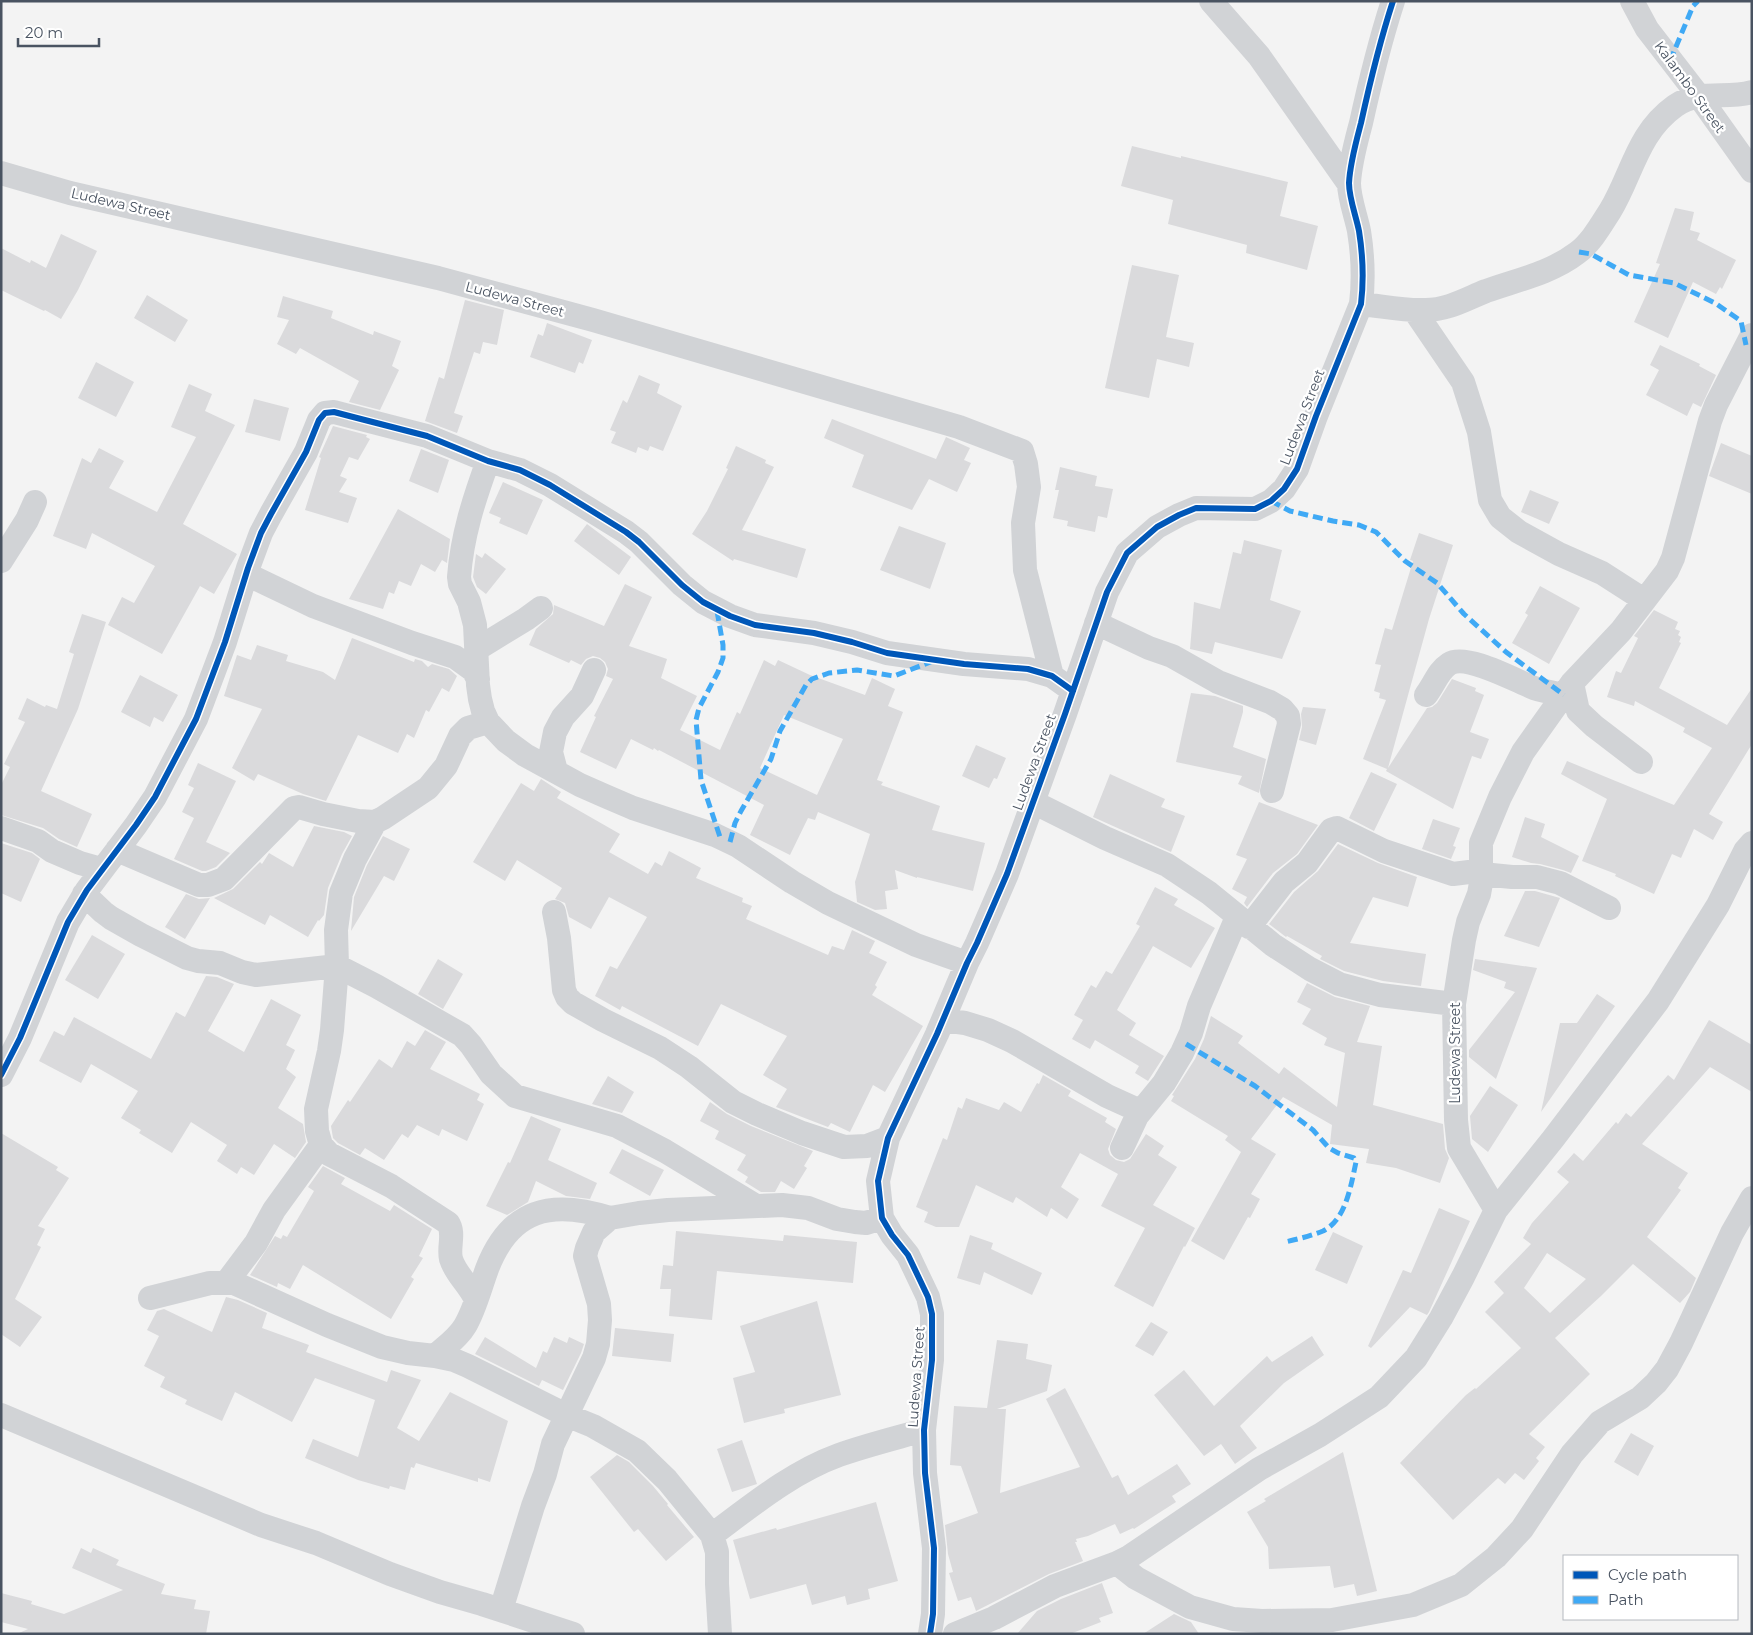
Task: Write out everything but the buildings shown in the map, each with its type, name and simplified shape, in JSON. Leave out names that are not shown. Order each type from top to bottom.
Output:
[{"type":"street","points":[[1212,1],[1259,56],[1349,184]]},
{"type":"street","name":"Ludewa Street","points":[[930,1634],[933,1614],[934,1548],[926,1473],[924,1430],[932,1360],[932,1314],[928,1297],[908,1255],[892,1235],[882,1218],[878,1180],[888,1138],[943,1020],[967,963],[978,943],[1007,874],[1107,592],[1127,553],[1156,527],[1196,508],[1255,509],[1271,501],[1284,489],[1297,469],[1361,304],[1363,263],[1349,184],[1354,150],[1365,104],[1393,1]]},
{"type":"street","name":"Kalambo Street","points":[[1632,1],[1647,29],[1698,95],[1752,171]]},
{"type":"street","points":[[1361,304],[1427,310],[1456,305],[1485,292],[1541,273],[1579,252],[1597,230],[1619,194],[1648,132],[1661,117],[1676,105],[1698,95],[1752,92]]},
{"type":"street","name":"Ludewa Street","points":[[1,173],[70,193],[438,278],[593,320],[959,427],[1022,451],[1029,487],[1024,523],[1025,570],[1052,676]]},
{"type":"street","points":[[1414,310],[1463,382],[1479,432],[1490,500],[1500,517],[1519,532],[1559,554],[1602,573],[1644,600]]},
{"type":"street","name":"Ludewa Street","points":[[1496,1210],[1459,1148],[1456,1120],[1454,1004],[1468,922],[1479,894],[1482,874],[1481,842],[1500,797],[1523,752],[1568,689],[1620,631],[1666,572],[1673,558],[1710,421],[1716,405],[1752,335]]},
{"type":"street","points":[[1,1075],[20,1038],[68,922],[84,894],[155,797],[196,719],[225,642],[246,574],[270,514],[306,452],[319,420],[325,413],[334,412],[427,436],[488,461],[520,470],[550,485],[626,532],[639,542],[682,585],[703,602],[730,616],[755,625],[814,633],[887,653],[942,661],[1028,669],[1052,676],[1073,690]]},
{"type":"street","points":[[488,461],[473,499],[460,568],[460,584],[469,602],[475,625],[480,700],[488,722],[506,741],[525,755],[580,785],[633,808],[715,835],[738,846],[792,882],[828,903],[916,945],[967,963]]},
{"type":"street","points":[[2,560],[35,502]]},
{"type":"street","points":[[246,574],[313,606],[412,644],[455,657],[473,670],[478,679]]},
{"type":"street","points":[[477,649],[541,608]]},
{"type":"street","points":[[1096,623],[1180,660],[1218,682],[1270,702],[1282,709],[1288,716],[1289,724],[1272,790]]},
{"type":"street","points":[[1426,695],[1442,669],[1451,662],[1478,665],[1535,688],[1568,689],[1578,711],[1594,726],[1641,762]]},
{"type":"street","points":[[556,771],[551,752],[555,732],[563,716],[582,696],[594,670]]},
{"type":"street","points":[[476,1300],[471,1289],[461,1278],[452,1262],[450,1255],[451,1230],[448,1224],[391,1186],[334,1157],[321,1145],[317,1131],[316,1109],[329,1051],[337,966],[336,930],[342,893],[354,859],[375,822],[392,813],[428,788],[446,766],[460,736],[468,728],[488,722]]},
{"type":"street","points":[[1033,802],[1105,838],[1167,865],[1209,894],[1272,945],[1310,969],[1350,988],[1380,995],[1454,1004]]},
{"type":"street","points":[[118,850],[190,882],[208,885],[224,880],[294,808],[298,807],[323,814],[375,822]]},
{"type":"street","points":[[1,828],[38,841],[52,851],[80,863],[102,869]]},
{"type":"street","points":[[1122,1148],[1140,1111],[1164,1083],[1182,1053],[1191,1033],[1199,1006],[1243,922],[1284,882],[1307,863],[1331,830],[1337,828],[1384,851],[1453,874],[1476,871],[1482,874],[1512,877],[1537,877],[1560,883],[1609,908]]},
{"type":"street","points":[[955,1634],[994,1618],[1055,1586],[1129,1557],[1259,1469],[1379,1397],[1416,1358],[1441,1318],[1496,1210],[1553,1139],[1658,1001],[1718,905],[1745,852],[1752,844]]},
{"type":"street","points":[[84,894],[111,918],[141,936],[192,960],[220,964],[242,972],[256,974],[337,966],[462,1035],[490,1074],[515,1096],[617,1126],[665,1151],[756,1206]]},
{"type":"street","points":[[554,912],[559,938],[564,990],[567,997],[573,1002],[603,1020],[660,1048],[689,1067],[733,1102],[757,1114],[802,1133],[844,1147],[867,1146],[888,1138]]},
{"type":"street","points":[[943,1020],[988,1030],[1012,1041],[1107,1096],[1140,1111]]},
{"type":"street","points":[[226,1283],[256,1242],[274,1210],[321,1145]]},
{"type":"street","points":[[1117,1563],[1136,1578],[1224,1626],[1262,1621],[1332,1620],[1413,1605],[1461,1585],[1496,1557],[1522,1529],[1572,1454],[1600,1422],[1640,1398],[1667,1369],[1681,1344],[1732,1233],[1752,1198]]},
{"type":"street","points":[[436,1356],[464,1329],[492,1256],[501,1240],[515,1225],[540,1212],[559,1208],[586,1211],[610,1218],[638,1212],[782,1205],[808,1208],[837,1219],[866,1223],[882,1218]]},
{"type":"street","points":[[501,1610],[553,1444],[594,1358],[598,1344],[599,1304],[585,1256],[586,1248],[594,1232],[610,1218]]},
{"type":"street","points":[[150,1298],[210,1283],[226,1283],[241,1286],[327,1325],[382,1347],[408,1353],[436,1356],[468,1366],[566,1416],[593,1426],[637,1451],[667,1480],[712,1536],[717,1552],[716,1584],[720,1634]]},
{"type":"street","points":[[1,1415],[261,1525],[316,1543],[390,1574],[440,1592],[573,1634]]},
{"type":"street","points":[[712,1536],[767,1494],[803,1472],[838,1456],[924,1430]]},
{"type":"marked path","points":[[1670,61],[1693,6],[1698,1]]},
{"type":"marked path","points":[[1579,252],[1591,254],[1629,275],[1674,283],[1715,303],[1741,321],[1746,345]]},
{"type":"marked path","points":[[1271,501],[1290,511],[1359,525],[1376,532],[1405,561],[1437,583],[1464,614],[1506,652],[1564,695]]},
{"type":"marked path","points":[[717,611],[723,645],[723,658],[718,672],[699,708],[696,720],[701,780],[720,837]]},
{"type":"marked path","points":[[730,842],[735,823],[771,759],[780,731],[806,685],[812,679],[829,673],[857,670],[894,676],[933,661]]},
{"type":"marked path","points":[[1186,1044],[1255,1086],[1313,1130],[1329,1148],[1354,1158],[1356,1162],[1349,1191],[1337,1219],[1323,1231],[1285,1242]]},
{"type":"cycle path","points":[[930,1634],[933,1614],[934,1548],[925,1473],[924,1430],[932,1360],[932,1314],[928,1297],[908,1255],[892,1235],[882,1218],[878,1181],[888,1138],[937,1034],[1007,874],[1107,592],[1127,553],[1157,527],[1196,508],[1255,509],[1271,501],[1284,489],[1297,469],[1361,304],[1363,277],[1361,249],[1349,183],[1372,77],[1393,1]]},
{"type":"cycle path","points":[[1,1075],[20,1038],[68,922],[87,890],[155,797],[196,719],[225,642],[261,533],[306,452],[319,420],[325,413],[334,412],[427,436],[488,461],[520,470],[550,485],[626,532],[639,542],[682,585],[703,602],[730,616],[755,625],[814,633],[887,653],[964,664],[1028,669],[1052,676],[1073,691]]}]
